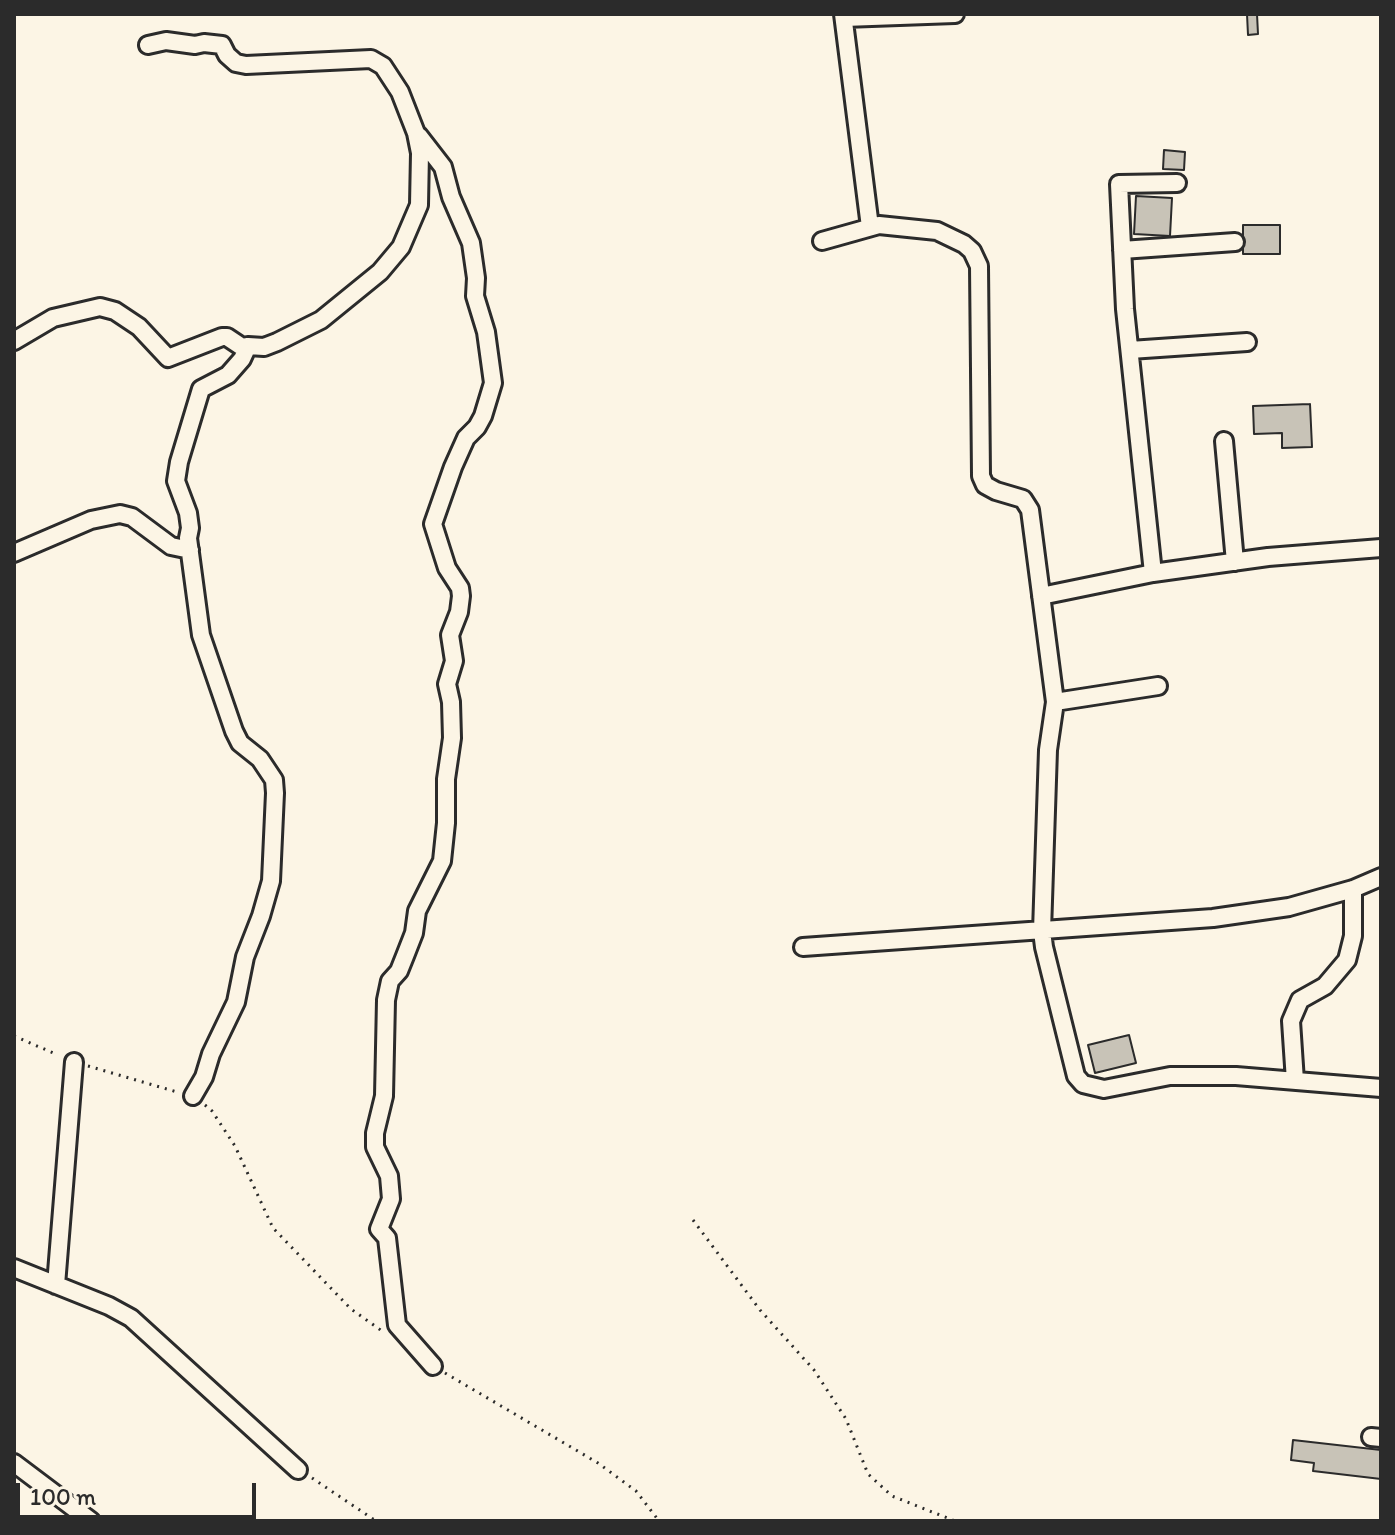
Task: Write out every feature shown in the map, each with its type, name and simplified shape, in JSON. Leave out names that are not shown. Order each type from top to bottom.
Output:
[{"type":"street","points":[[870,227],[844,16],[955,14]]},
{"type":"street","points":[[14,341],[53,318],[100,307],[115,311],[139,327],[168,358],[222,337],[242,347],[264,347],[321,320],[380,272],[409,233],[419,205],[420,153],[416,133],[383,66],[371,59],[246,65],[236,63],[222,45],[166,41],[148,45]]},
{"type":"street","points":[[416,133],[443,167],[451,197],[471,243],[475,296],[486,332],[493,383],[483,416],[466,438],[453,467],[433,524],[447,568],[460,588],[461,596],[459,612],[450,635],[454,661],[447,684],[452,738],[446,779],[446,823],[442,861],[417,911],[414,933],[399,971],[390,981],[386,1000],[384,1096],[375,1133],[375,1147],[389,1176],[391,1199],[379,1229],[387,1238],[397,1325],[433,1366]]},
{"type":"street","points":[[1153,573],[1130,350],[1119,184],[1177,183]]},
{"type":"street","points":[[822,241],[870,227],[890,225],[937,231],[964,244],[979,266],[981,476],[985,485],[1023,499],[1030,510],[1055,702],[1048,750],[1042,931],[1076,1076],[1083,1084],[1104,1089],[1170,1076],[1236,1076],[1381,1088]]},
{"type":"street","points":[[1122,250],[1235,242]]},
{"type":"street","points":[[1130,350],[1247,342]]},
{"type":"street","points":[[193,1096],[236,1002],[245,957],[271,881],[274,780],[260,759],[240,743],[226,712],[201,635],[188,513],[176,481],[201,389],[228,375],[242,359],[248,346]]},
{"type":"street","points":[[1224,441],[1235,562]]},
{"type":"street","points":[[14,553],[91,520],[120,514],[132,517],[171,546],[190,550]]},
{"type":"street","points":[[1041,596],[1153,573],[1381,548]]},
{"type":"street","points":[[1055,702],[1158,686]]},
{"type":"street","points":[[803,947],[1228,916],[1289,907],[1353,889],[1381,877]]},
{"type":"street","points":[[1295,1081],[1291,1021],[1300,1000],[1325,986],[1347,960],[1353,936],[1353,889]]},
{"type":"street","points":[[56,1285],[74,1062]]},
{"type":"street","points":[[14,1268],[131,1318],[298,1470]]},
{"type":"street","points":[[14,1463],[91,1521]]},
{"type":"path","points":[[14,1036],[74,1062],[193,1096],[212,1111],[235,1146],[273,1228],[351,1309],[386,1333]]},
{"type":"path","points":[[693,1220],[760,1310],[814,1370],[846,1419],[868,1474],[892,1496],[955,1521]]},
{"type":"path","points":[[433,1366],[598,1463],[636,1491],[659,1521]]},
{"type":"path","points":[[298,1470],[376,1521]]},
{"type":"building","points":[[1247,14],[1257,14],[1258,34],[1248,35]]},
{"type":"building","points":[[1164,150],[1185,152],[1184,170],[1163,169]]},
{"type":"building","points":[[1136,196],[1172,198],[1170,236],[1134,234]]},
{"type":"building","points":[[1243,225],[1280,225],[1280,254],[1243,254]]},
{"type":"building","points":[[1310,404],[1312,447],[1282,448],[1282,433],[1254,434],[1253,406]]},
{"type":"building","points":[[1129,1035],[1136,1063],[1095,1073],[1088,1045]]},
{"type":"building","points":[[1293,1440],[1381,1450],[1381,1479],[1313,1471],[1314,1463],[1291,1460]]}]
